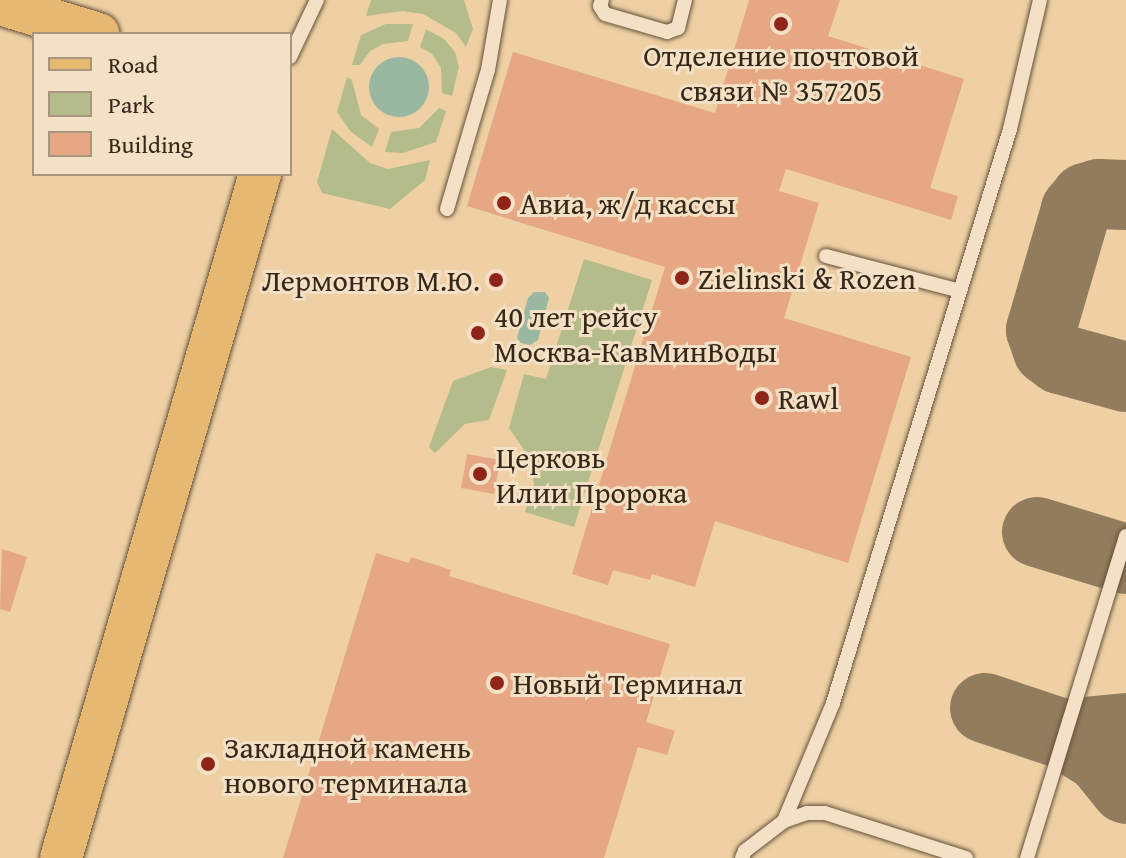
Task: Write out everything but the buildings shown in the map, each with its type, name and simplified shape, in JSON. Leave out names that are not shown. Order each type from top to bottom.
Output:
[{"type":"main road","points":[[0,4],[92,32]]},
{"type":"main road","points":[[61,858],[259,176]]},
{"type":"lane","points":[[292,53],[317,0]]},
{"type":"lane","points":[[447,209],[488,70],[500,0]]},
{"type":"lane","points":[[602,0],[600,6],[605,14],[667,32],[678,28],[685,0]]},
{"type":"lane","points":[[784,821],[833,703],[1010,129],[1040,0]]},
{"type":"lane","points":[[826,256],[960,291]]},
{"type":"lane","points":[[1027,858],[1126,536]]},
{"type":"lane","points":[[742,858],[745,851],[784,821],[807,813],[825,813],[966,858]]},
{"type":"green space","points":[[371,0],[464,0],[473,29],[466,47],[456,33],[423,14],[403,11],[366,16]]},
{"type":"green space","points":[[386,24],[413,24],[408,41],[383,44],[370,51],[360,65],[352,65],[361,35]]},
{"type":"green space","points":[[426,29],[444,39],[455,52],[459,67],[452,96],[442,93],[441,68],[432,54],[420,47]]},
{"type":"green space","points":[[347,77],[352,80],[361,115],[379,129],[372,147],[351,132],[337,112]]},
{"type":"green space","points":[[439,108],[446,111],[436,142],[403,153],[385,152],[391,132],[419,128]]},
{"type":"green space","points":[[332,129],[370,163],[388,169],[430,160],[425,180],[390,209],[322,193],[317,182]]},
{"type":"green space","points":[[584,259],[652,280],[574,527],[525,512],[534,485],[530,459],[509,428],[524,374],[546,379]]},
{"type":"green space","points":[[491,367],[507,370],[489,420],[465,424],[435,453],[429,447],[453,381]]},
{"type":"shaded area","points":[[399,57],[411,59],[420,66],[427,75],[427,99],[420,108],[411,115],[399,117],[387,115],[378,108],[371,99],[369,87],[371,75],[378,66],[387,59]]},
{"type":"shaded area","points":[[534,292],[545,292],[549,298],[538,340],[530,345],[521,343],[517,338],[528,298]]},
{"type":"taxiway","points":[[1126,195],[1099,194],[1086,198],[1076,210],[1041,330],[1048,350],[1060,359],[1126,377]]},
{"type":"taxiway","points":[[1037,532],[1126,559]]},
{"type":"taxiway","points":[[985,708],[1063,734],[1126,728]]},
{"type":"taxiway","points":[[1063,734],[1100,757],[1126,789]]},
{"type":"place","name":"Отделение почтовой связи № 357205","points":[[781,24]]},
{"type":"place","name":"Авиа, ж/д кассы","points":[[504,203]]},
{"type":"place","name":"Zielinski & Rozen","points":[[682,278]]},
{"type":"place","name":"Лермонтов М.Ю.","points":[[496,280]]},
{"type":"place","name":"40 лет рейсу Москва-КавМинВоды","points":[[478,333]]},
{"type":"place","name":"Rawl","points":[[762,398]]},
{"type":"place","name":"Церковь Илии Пророка","points":[[480,474]]},
{"type":"place","name":"Новый Терминал","points":[[497,683]]},
{"type":"place","name":"Закладной камень нового терминала","points":[[208,764]]}]
